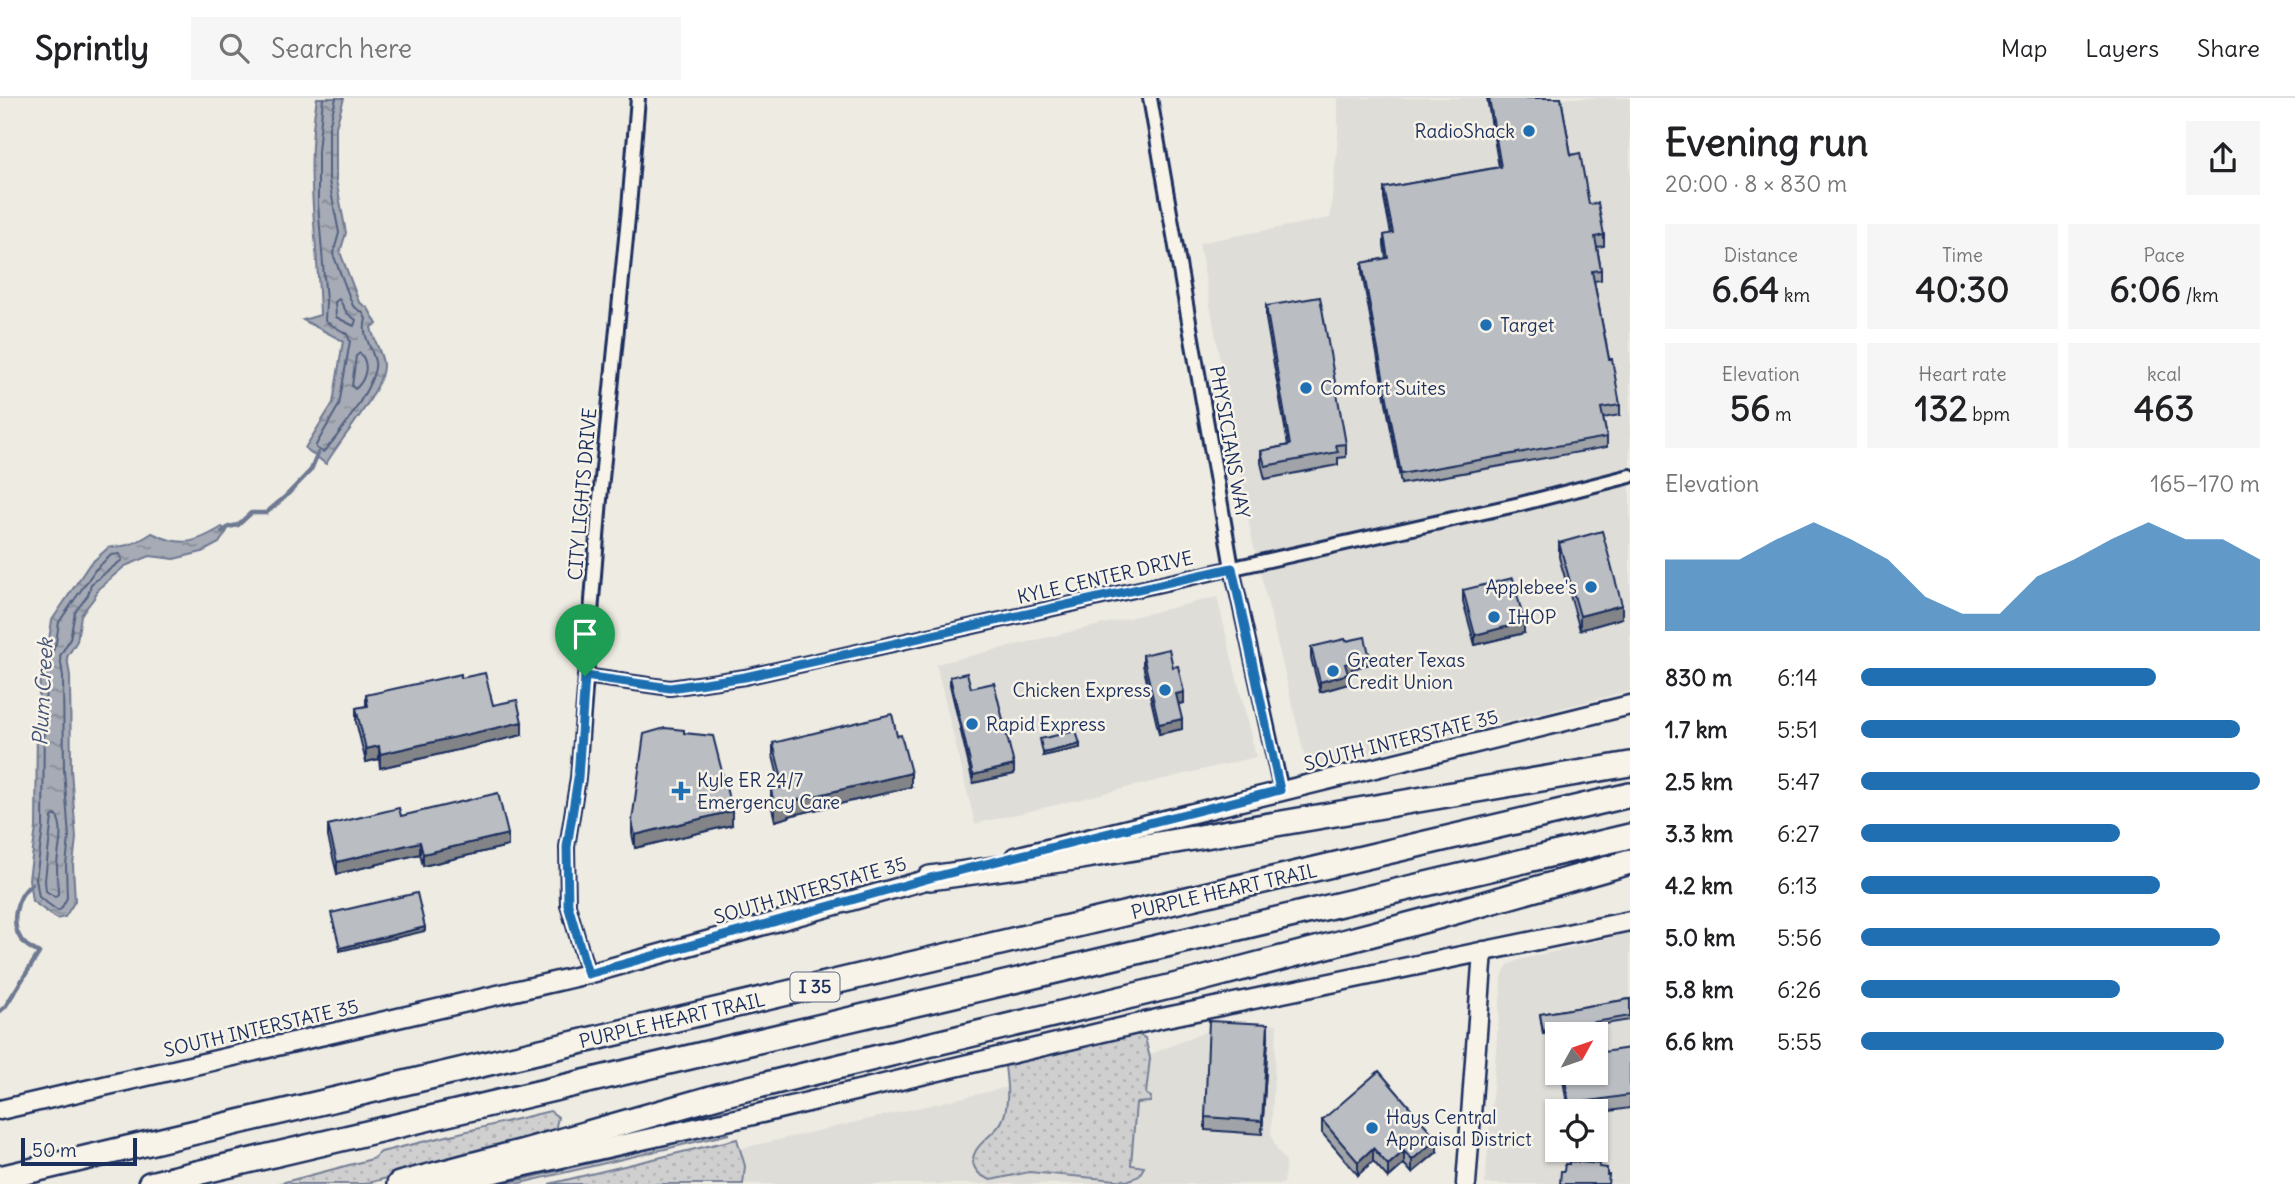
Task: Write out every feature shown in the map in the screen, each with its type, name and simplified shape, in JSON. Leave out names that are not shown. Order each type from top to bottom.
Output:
[{"type":"highway","points":[[930,878],[1081,857],[1630,764]]},
{"type":"highway","name":"PURPLE HEART TRAIL","points":[[0,1178],[1630,795]]},
{"type":"highway","name":"PURPLE HEART TRAIL","points":[[150,1184],[1630,836]]},
{"type":"highway","points":[[399,1184],[524,1152],[725,1094],[1211,976],[1434,918],[1630,862]]},
{"type":"main road","name":"SOUTH INTERSTATE 35","points":[[0,1110],[588,974],[930,878],[1630,705]]},
{"type":"main road","points":[[446,1184],[1162,1018],[1630,921]]},
{"type":"main road","points":[[1466,1184],[1483,951]]},
{"type":"street","name":"CITY LIGHTS DRIVE","points":[[588,974],[568,905],[567,847],[578,778],[638,98]]},
{"type":"street","name":"PHYSICIANS WAY","points":[[1150,98],[1232,568],[1280,790]]},
{"type":"street","name":"KYLE CENTER DRIVE","points":[[585,676],[670,688],[745,677],[1520,504],[1630,476]]},
{"type":"shaded area","points":[[1338,98],[1630,98],[1630,691],[1308,770],[1251,534],[1199,243],[1330,218],[1338,139]]},
{"type":"shaded area","points":[[1217,597],[1256,757],[975,824],[936,664]]},
{"type":"shaded area","points":[[1630,933],[1630,1184],[1485,1184],[1502,978],[1508,965]]},
{"type":"shaded area","points":[[1277,1024],[1271,1133],[1277,1150],[1286,1161],[1284,1184],[728,1184],[730,1151],[1148,1055],[1210,1030]]},
{"type":"shaded area","points":[[1137,1034],[1145,1038],[1150,1058],[1146,1094],[1151,1097],[1150,1102],[1136,1103],[1131,1165],[1144,1167],[1139,1176],[1127,1181],[1029,1172],[991,1180],[977,1171],[973,1159],[978,1147],[999,1126],[1005,1115],[1005,1066]]},
{"type":"shaded area","points":[[550,1111],[558,1117],[555,1131],[487,1152],[364,1184],[277,1184],[372,1159],[381,1152]]},
{"type":"shaded area","points":[[720,1132],[729,1134],[516,1184],[503,1184]]},
{"type":"shaded area","points":[[737,1139],[745,1166],[743,1184],[549,1184]]},
{"type":"water","points":[[317,98],[344,98],[336,127],[336,180],[346,233],[340,252],[359,302],[368,308],[377,324],[371,327],[383,364],[369,401],[326,464],[305,448],[333,403],[343,341],[303,320],[320,315],[312,179],[313,125]]},
{"type":"water","points":[[222,527],[227,531],[219,543],[202,552],[174,559],[150,556],[125,566],[98,589],[81,615],[77,641],[67,657],[76,838],[73,865],[75,901],[65,917],[57,919],[32,901],[29,879],[36,828],[37,724],[41,666],[52,620],[89,565],[109,547],[132,544],[152,533],[187,542]]},
{"type":"building","name":"Target","points":[[1489,98],[1561,98],[1571,155],[1580,153],[1589,204],[1598,203],[1604,235],[1595,237],[1601,270],[1592,271],[1620,405],[1601,408],[1607,437],[1401,474],[1362,263],[1388,258],[1384,235],[1393,233],[1384,188],[1501,167]]},
{"type":"building","name":"Comfort Suites","points":[[1320,297],[1346,444],[1336,445],[1338,452],[1265,466],[1261,451],[1290,445],[1266,306]]},
{"type":"building","name":"Applebee's","points":[[1602,531],[1622,605],[1580,616],[1559,543]]},
{"type":"building","name":"IHOP","points":[[1513,578],[1524,622],[1475,635],[1463,590]]},
{"type":"building","name":"Greater Texas Credit Union","points":[[1365,637],[1369,654],[1351,659],[1352,662],[1345,664],[1348,674],[1320,682],[1311,647]]},
{"type":"building","name":"Chicken Express","points":[[1169,649],[1173,667],[1178,666],[1184,692],[1176,694],[1182,719],[1159,724],[1143,655]]},
{"type":"building","points":[[485,673],[493,705],[517,700],[522,722],[380,754],[379,746],[366,749],[356,708],[368,706],[366,695],[461,674],[461,678]]},
{"type":"building","points":[[967,673],[971,688],[994,683],[1014,765],[973,775],[950,677]]},
{"type":"building","points":[[892,714],[897,736],[901,735],[911,773],[789,802],[775,808],[771,790],[784,787],[773,743]]},
{"type":"building","name":"Kyle ER 24/7 Emergency Care","points":[[665,728],[713,736],[732,811],[635,835],[632,821],[644,734]]},
{"type":"building","points":[[1076,731],[1080,744],[1043,753],[1040,739]]},
{"type":"building","points":[[498,793],[508,834],[423,854],[420,842],[337,862],[328,825],[399,808],[401,816]]},
{"type":"building","points":[[417,893],[425,927],[340,948],[331,913]]},
{"type":"building","points":[[1630,999],[1630,1016],[1595,1022],[1545,1022],[1543,1031],[1540,1014]]},
{"type":"building","points":[[1209,1021],[1268,1024],[1262,1121],[1205,1117]]},
{"type":"building","points":[[1630,1048],[1630,1095],[1603,1099],[1568,1099],[1566,1085],[1608,1085],[1608,1051]]},
{"type":"building","name":"Hays Central Appraisal District","points":[[1379,1071],[1437,1139],[1412,1160],[1404,1151],[1388,1165],[1373,1148],[1358,1162],[1322,1120]]},
{"type":"building","points":[[1565,1164],[1600,1164],[1599,1167],[1607,1168],[1608,1184],[1560,1184],[1561,1171],[1564,1171]]},
{"type":"waterway","name":"Plum Creek","points":[[222,532],[238,525],[251,513],[266,513],[311,470],[318,453]]},
{"type":"waterway","name":"Plum Creek","points":[[0,1011],[39,953],[26,945],[20,937],[15,921],[21,896],[32,884]]},
{"type":"place","name":"RadioShack","points":[[1529,131]]},
{"type":"place","name":"Target","points":[[1486,325]]},
{"type":"place","name":"Comfort Suites","points":[[1306,388]]},
{"type":"place","name":"Applebee's","points":[[1591,587]]},
{"type":"place","name":"IHOP","points":[[1494,617]]},
{"type":"place","name":"Greater Texas Credit Union","points":[[1333,671]]},
{"type":"place","name":"Chicken Express","points":[[1165,690]]},
{"type":"place","name":"Rapid Express","points":[[972,724]]},
{"type":"place","name":"Kyle ER 24/7 Emergency Care","points":[[681,791]]},
{"type":"place","name":"Hays Central Appraisal District","points":[[1372,1128]]},
{"type":"route","points":[[1232,568],[1280,790],[930,878],[588,974],[568,905],[567,847],[578,778],[585,676],[670,688],[745,677],[1232,568]]}]
